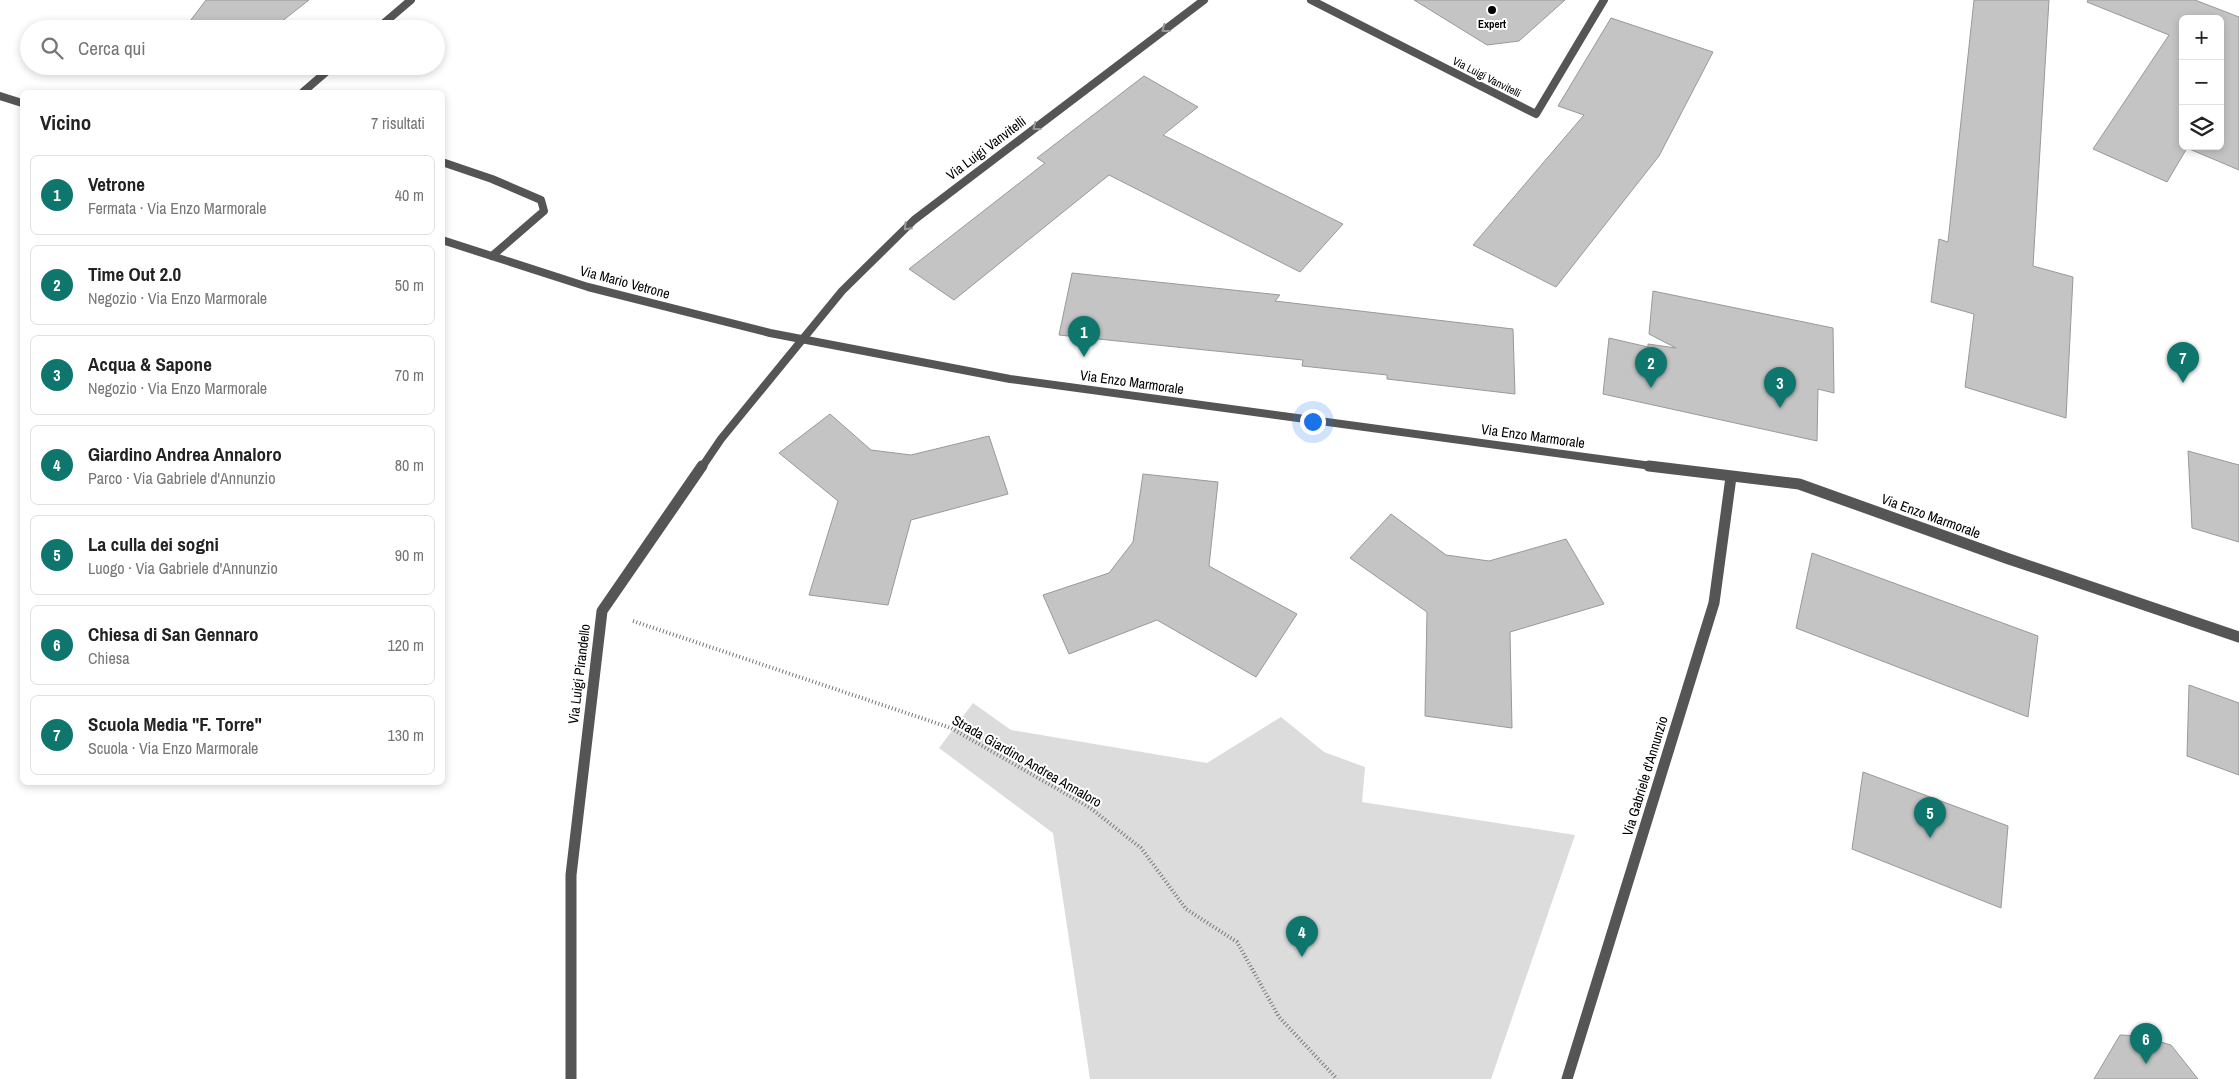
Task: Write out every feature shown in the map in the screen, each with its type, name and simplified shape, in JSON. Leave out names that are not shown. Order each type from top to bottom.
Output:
[{"type":"street","points":[[388,20],[411,0]]},
{"type":"street","name":"Via Luigi Vanvitelli","points":[[804,339],[842,291],[914,220],[1204,0]]},
{"type":"street","name":"Via Luigi Vanvitelli","points":[[1310,0],[1536,114],[1604,0]]},
{"type":"street","points":[[305,90],[323,75]]},
{"type":"street","points":[[0,96],[20,102]]},
{"type":"street","points":[[445,163],[492,179],[541,200],[544,211],[492,256]]},
{"type":"street","name":"Via Mario Vetrone","points":[[445,241],[588,287],[770,333],[804,339]]},
{"type":"street","name":"Via Enzo Marmorale","points":[[804,339],[1010,379],[1731,477],[1799,484],[2015,561],[2239,637]]},
{"type":"street","name":"Via Luigi Pirandello","points":[[571,1079],[571,875],[602,611],[721,439],[804,339]]},
{"type":"street","name":"Via Gabriele d'Annunzio","points":[[1567,1079],[1714,603],[1731,477]]},
{"type":"path","name":"Strada Giardino Andrea Annaloro","points":[[602,611],[951,728],[1089,807],[1141,848],[1186,909],[1237,942],[1279,1017],[1338,1079]]},
{"type":"shaded area","points":[[973,703],[1011,730],[1207,763],[1281,717],[1324,752],[1365,767],[1362,802],[1575,835],[1491,1079],[1090,1079],[1053,833],[939,748]]},
{"type":"building","points":[[206,0],[309,0],[283,20],[191,20]]},
{"type":"building","points":[[1414,0],[1565,0],[1519,41],[1487,45]]},
{"type":"building","points":[[1974,0],[2049,0],[2033,266],[2073,277],[2066,418],[1965,387],[1974,314],[1931,302],[1939,239],[1948,242]]},
{"type":"building","points":[[2088,0],[2195,0],[2239,17],[2239,170],[2192,150],[2224,150],[2224,15],[2179,15],[2179,150],[2186,150],[2167,182],[2093,149],[2169,35],[2087,2]]},
{"type":"building","points":[[1611,18],[1713,52],[1659,156],[1556,287],[1473,245],[1584,115],[1558,106]]},
{"type":"building","points":[[1144,76],[1198,107],[1163,135],[1343,224],[1300,272],[1109,175],[954,300],[909,269],[1045,163],[1037,158]]},
{"type":"building","points":[[1072,273],[1280,295],[1275,301],[1513,329],[1515,394],[1387,379],[1387,375],[1302,366],[1303,360],[1059,335]]},
{"type":"building","points":[[1653,291],[1833,328],[1834,393],[1818,389],[1817,441],[1603,394],[1609,338],[1648,347],[1648,344],[1676,348],[1649,334]]},
{"type":"building","points":[[830,414],[871,450],[911,455],[989,436],[1008,494],[911,520],[888,605],[809,595],[838,501],[779,453]]},
{"type":"building","points":[[2188,451],[2239,465],[2239,542],[2192,528]]},
{"type":"building","points":[[1143,474],[1218,482],[1209,566],[1297,614],[1256,677],[1157,620],[1069,654],[1043,595],[1109,573],[1133,542]]},
{"type":"building","points":[[1391,514],[1446,555],[1489,561],[1566,539],[1604,604],[1510,632],[1512,728],[1425,716],[1427,612],[1350,558]]},
{"type":"building","points":[[1812,553],[2038,636],[2028,717],[1796,628]]},
{"type":"building","points":[[2189,685],[2239,703],[2239,775],[2187,756]]},
{"type":"building","points":[[1863,772],[2008,826],[2001,908],[1852,849]]},
{"type":"building","points":[[2120,1035],[2140,1036],[2171,1045],[2198,1079],[2094,1079]]},
{"type":"place","name":"Expert","points":[[1492,10]]},
{"type":"place","name":"Vetrone","points":[[1084,357]]},
{"type":"place","name":"Scuola Media \"F. Torre\"","points":[[2183,383]]},
{"type":"place","name":"Time Out 2.0","points":[[1651,388]]},
{"type":"place","name":"Acqua & Sapone","points":[[1780,408]]},
{"type":"place","name":"La culla dei sogni","points":[[1930,838]]},
{"type":"place","name":"Giardino Andrea Annaloro","points":[[1302,957]]},
{"type":"place","name":"Chiesa di San Gennaro","points":[[2146,1064]]}]
